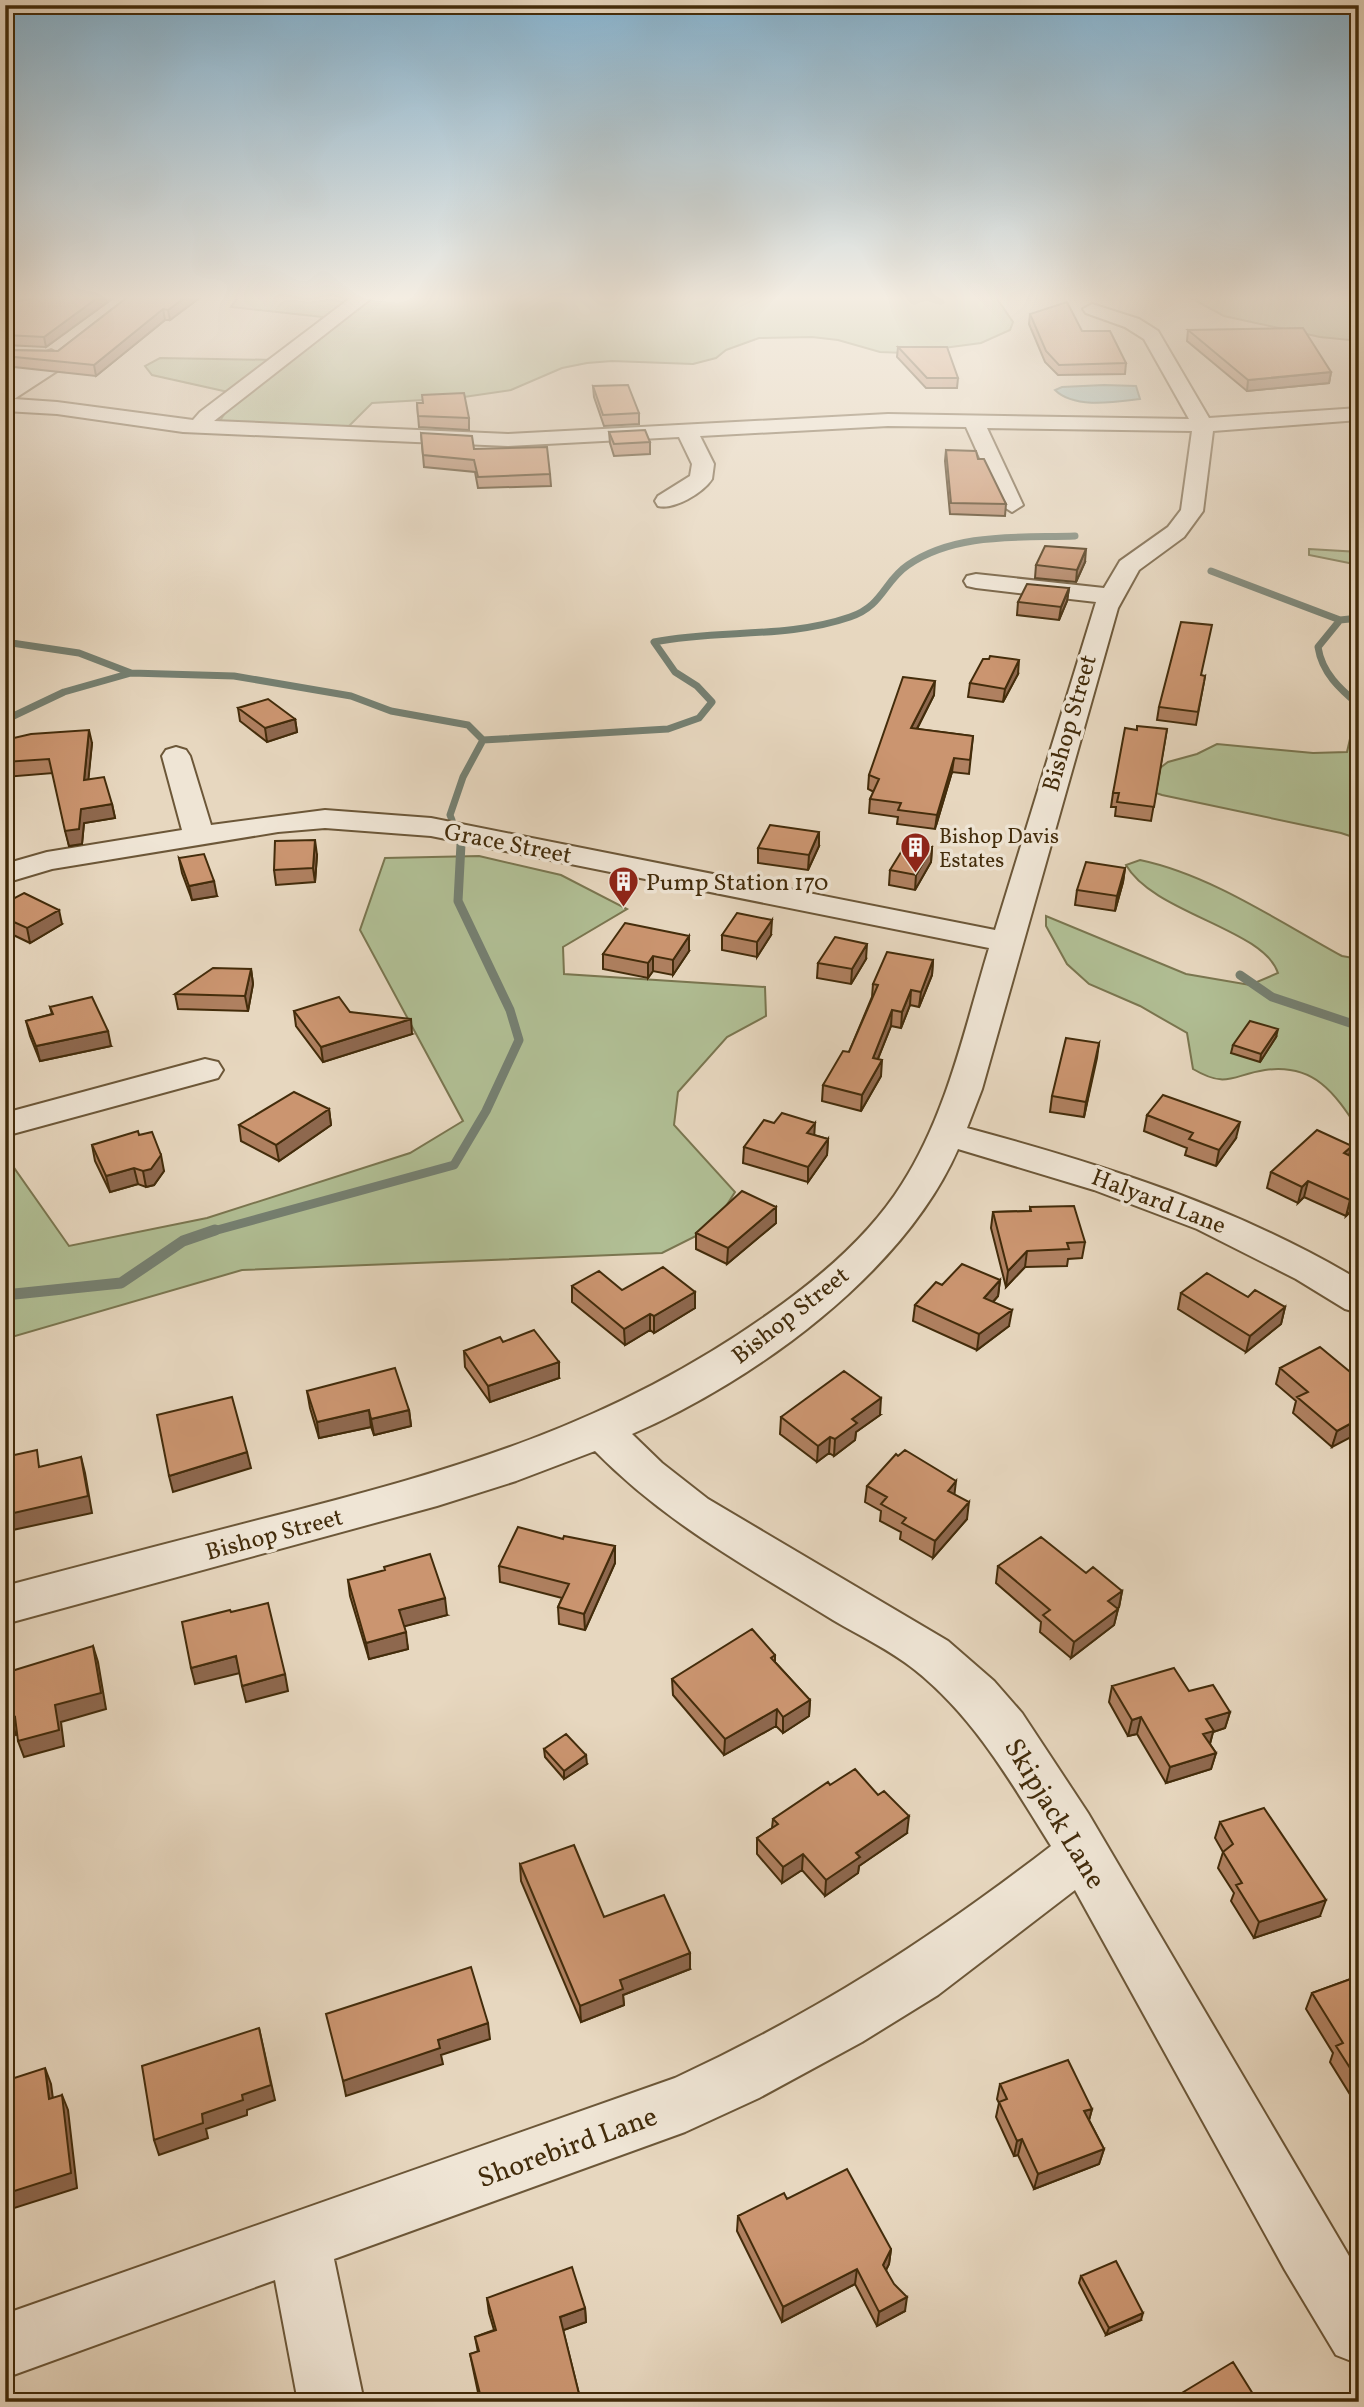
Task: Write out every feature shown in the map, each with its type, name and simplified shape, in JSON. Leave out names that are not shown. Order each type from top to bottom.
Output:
[{"type":"street","points":[[59,408],[199,427],[509,440],[865,421],[973,420],[1203,425],[1359,414]]},
{"type":"street","points":[[199,427],[207,415],[216,408]]},
{"type":"street","points":[[1193,408],[1203,425]]},
{"type":"street","points":[[973,420],[1012,505]]},
{"type":"street","name":"Bishop Street","points":[[5,1605],[411,1499],[491,1474],[603,1432],[671,1399],[743,1355],[836,1283],[916,1193],[946,1134],[964,1089],[1008,943],[1029,860],[1090,664],[1092,644],[1112,596],[1129,566],[1176,532],[1192,511],[1203,425]]},
{"type":"street","points":[[666,501],[701,479],[704,464],[686,430]]},
{"type":"street","points":[[976,580],[1112,596]]},
{"type":"street","points":[[176,756],[199,836]]},
{"type":"street","name":"Grace Street","points":[[5,874],[47,860],[325,818],[431,827],[1008,943]]},
{"type":"street","points":[[5,1125],[205,1070]]},
{"type":"street","name":"Halyard Lane","points":[[946,1134],[1151,1194],[1254,1238],[1359,1299]]},
{"type":"street","name":"Skipjack Lane","points":[[603,1432],[646,1475],[692,1511],[884,1625],[931,1656],[967,1688],[1004,1728],[1082,1853],[1307,2248],[1359,2332]]},
{"type":"street","name":"Shorebird Lane","points":[[5,2346],[685,2103],[752,2072],[893,1992],[975,1937],[1082,1853]]},
{"type":"street","points":[[299,2242],[331,2402]]},
{"type":"green space","points":[[228,408],[367,408],[346,429],[218,424]]},
{"type":"green space","points":[[1309,549],[1359,552],[1359,565],[1309,555]]},
{"type":"green space","points":[[1355,717],[1359,718],[1359,839],[1162,795],[1147,790],[1141,782],[1168,762],[1197,754],[1217,744],[1313,753],[1347,752]]},
{"type":"green space","points":[[479,856],[561,875],[627,909],[563,947],[564,974],[765,987],[766,1016],[727,1037],[678,1092],[674,1125],[735,1192],[712,1228],[662,1253],[242,1270],[5,1339],[5,1155],[69,1246],[207,1218],[410,1153],[463,1121],[360,930],[385,858]]},
{"type":"green space","points":[[1140,860],[1193,876],[1269,914],[1342,956],[1359,959],[1359,1130],[1332,1093],[1310,1076],[1297,1071],[1265,1070],[1222,1079],[1193,1069],[1187,1033],[1140,1006],[1089,984],[1067,964],[1046,926],[1046,916],[1186,974],[1250,985],[1278,973],[1269,958],[1252,944],[1182,909],[1140,882],[1126,865]]},
{"type":"building","points":[[417,408],[467,408],[469,418],[418,416]]},
{"type":"building","points":[[601,408],[637,408],[639,413],[603,415]]},
{"type":"building","points":[[645,430],[650,442],[614,444],[609,432]]},
{"type":"building","points":[[421,433],[472,436],[474,449],[547,447],[550,474],[478,477],[474,460],[423,455]]},
{"type":"building","points":[[946,450],[976,451],[978,459],[984,459],[1006,504],[951,503]]},
{"type":"building","points":[[1045,546],[1086,549],[1077,570],[1036,565]]},
{"type":"building","points":[[1027,584],[1069,588],[1061,607],[1018,602]]},
{"type":"building","points":[[1181,622],[1212,625],[1201,675],[1205,676],[1198,712],[1159,707]]},
{"type":"building","points":[[990,656],[1019,660],[1005,689],[970,683],[983,659],[989,659]]},
{"type":"building","points":[[903,677],[935,681],[911,728],[973,736],[970,760],[954,758],[937,815],[898,810],[901,803],[870,799],[879,779],[869,775]]},
{"type":"building","points":[[268,699],[295,719],[265,728],[238,708]]},
{"type":"building","points":[[1137,726],[1167,729],[1154,807],[1117,802],[1119,793],[1113,793],[1125,728],[1137,730]]},
{"type":"building","points":[[89,730],[84,780],[104,777],[112,804],[81,809],[79,829],[65,831],[49,759],[5,762],[5,740],[31,734]]},
{"type":"building","points":[[770,825],[819,832],[809,855],[758,848]]},
{"type":"building","points":[[315,840],[313,868],[274,870],[275,841]]},
{"type":"building","points":[[906,844],[932,847],[916,875],[890,870]]},
{"type":"building","points":[[204,854],[214,881],[189,886],[179,858]]},
{"type":"building","points":[[1086,862],[1125,868],[1117,896],[1077,890]]},
{"type":"building","points":[[24,893],[59,910],[27,928],[5,918],[5,903]]},
{"type":"building","points":[[737,913],[772,920],[757,942],[722,935]]},
{"type":"building","points":[[625,923],[689,936],[673,960],[653,956],[648,963],[603,954]]},
{"type":"building","points":[[835,937],[867,944],[852,969],[818,963]]},
{"type":"building","points":[[887,952],[933,960],[921,992],[911,990],[902,1012],[892,1010],[873,1058],[882,1060],[862,1095],[823,1085],[843,1051],[849,1052],[878,985],[873,984]]},
{"type":"building","points":[[213,968],[251,969],[245,996],[175,994]]},
{"type":"building","points":[[92,997],[108,1031],[36,1046],[26,1021],[53,1014],[50,1007]]},
{"type":"building","points":[[339,997],[350,1012],[411,1019],[321,1047],[294,1011]]},
{"type":"building","points":[[1250,1021],[1278,1029],[1261,1054],[1233,1045]]},
{"type":"building","points":[[1066,1038],[1099,1043],[1086,1102],[1052,1096]]},
{"type":"building","points":[[294,1092],[329,1109],[276,1145],[239,1125]]},
{"type":"building","points":[[1163,1095],[1240,1122],[1219,1150],[1189,1139],[1193,1133],[1147,1115]]},
{"type":"building","points":[[782,1113],[815,1123],[807,1133],[828,1139],[808,1167],[744,1147],[764,1120],[774,1123]]},
{"type":"building","points":[[1317,1130],[1352,1146],[1344,1153],[1359,1160],[1359,1170],[1354,1174],[1359,1176],[1359,1191],[1350,1200],[1308,1181],[1302,1187],[1271,1172]]},
{"type":"building","points":[[138,1131],[139,1135],[152,1132],[161,1155],[151,1169],[143,1171],[134,1168],[106,1176],[92,1145]]},
{"type":"building","points":[[742,1191],[776,1207],[728,1248],[696,1233]]},
{"type":"building","points":[[1074,1206],[1085,1242],[1067,1243],[1069,1249],[1027,1251],[1008,1271],[993,1212],[1031,1211],[1030,1207]]},
{"type":"building","points":[[962,1264],[1000,1280],[984,1298],[1012,1310],[979,1334],[915,1305],[936,1282],[942,1285]]},
{"type":"building","points":[[663,1267],[695,1292],[654,1316],[650,1314],[624,1329],[572,1286],[599,1271],[622,1290]]},
{"type":"building","points":[[1207,1273],[1248,1297],[1255,1290],[1285,1307],[1250,1336],[1181,1293]]},
{"type":"building","points":[[534,1330],[559,1362],[488,1386],[464,1351],[500,1337],[503,1342]]},
{"type":"building","points":[[1320,1347],[1349,1371],[1354,1368],[1359,1372],[1359,1419],[1337,1431],[1297,1397],[1308,1392],[1280,1368]]},
{"type":"building","points":[[395,1368],[409,1410],[371,1419],[369,1410],[317,1422],[307,1391]]},
{"type":"building","points":[[844,1371],[881,1398],[852,1419],[857,1423],[835,1439],[830,1437],[818,1446],[781,1417]]},
{"type":"building","points":[[232,1397],[247,1452],[169,1476],[157,1415]]},
{"type":"building","points":[[37,1450],[39,1467],[81,1457],[88,1496],[5,1515],[5,1457]]},
{"type":"building","points":[[905,1450],[956,1481],[948,1491],[969,1502],[935,1541],[902,1523],[906,1518],[881,1504],[887,1497],[867,1486],[896,1454],[898,1456]]},
{"type":"building","points":[[518,1527],[563,1539],[564,1536],[615,1546],[584,1614],[558,1607],[569,1584],[499,1566]]},
{"type":"building","points":[[1041,1537],[1086,1573],[1093,1567],[1122,1591],[1108,1601],[1118,1609],[1074,1642],[1043,1615],[1050,1610],[998,1566]]},
{"type":"building","points":[[430,1554],[445,1598],[399,1610],[406,1632],[366,1643],[348,1580]]},
{"type":"building","points":[[268,1603],[285,1674],[242,1686],[236,1656],[191,1668],[182,1622]]},
{"type":"building","points":[[752,1629],[775,1655],[771,1658],[810,1700],[783,1717],[777,1709],[725,1739],[672,1679]]},
{"type":"building","points":[[93,1646],[101,1693],[55,1705],[59,1730],[18,1741],[15,1717],[11,1719],[5,1673]]},
{"type":"building","points":[[1174,1668],[1189,1691],[1213,1685],[1230,1712],[1206,1719],[1214,1731],[1203,1734],[1216,1753],[1170,1767],[1141,1717],[1132,1720],[1112,1686]]},
{"type":"building","points":[[566,1734],[586,1755],[564,1771],[544,1749]]},
{"type":"building","points":[[855,1769],[878,1795],[884,1791],[909,1816],[856,1853],[860,1857],[826,1880],[803,1854],[783,1867],[757,1838],[778,1824],[773,1819],[828,1782],[830,1785]]},
{"type":"building","points":[[1264,1808],[1326,1900],[1259,1922],[1236,1885],[1242,1883],[1223,1852],[1233,1844],[1220,1822]]},
{"type":"building","points":[[574,1845],[604,1917],[664,1895],[690,1953],[620,1980],[623,1989],[580,2006],[520,1864]]},
{"type":"building","points":[[471,1967],[488,2023],[438,2040],[440,2048],[343,2081],[326,2014]]},
{"type":"building","points":[[1359,1976],[1359,2082],[1336,2046],[1343,2043],[1312,1993]]},
{"type":"building","points":[[259,2028],[271,2085],[242,2095],[243,2100],[202,2114],[203,2123],[154,2140],[142,2066]]},
{"type":"building","points":[[1068,2060],[1092,2109],[1084,2111],[1104,2149],[1038,2174],[1022,2139],[1017,2141],[999,2102],[1007,2099],[1000,2084]]},
{"type":"building","points":[[45,2068],[49,2099],[62,2095],[71,2173],[5,2194],[5,2081]]},
{"type":"building","points":[[847,2169],[891,2249],[883,2265],[894,2284],[907,2297],[879,2312],[857,2269],[783,2307],[738,2216],[784,2193],[787,2199]]},
{"type":"building","points":[[1116,2261],[1143,2313],[1109,2328],[1081,2276]]},
{"type":"building","points":[[572,2267],[585,2308],[560,2317],[581,2402],[482,2402],[470,2354],[479,2351],[475,2337],[496,2330],[487,2298]]},
{"type":"building","points":[[1233,2362],[1258,2402],[1167,2402]]},
{"type":"waterway","points":[[483,740],[668,729],[699,718],[712,702],[697,686],[675,672],[654,642],[826,624],[850,617],[870,606],[900,571],[927,554],[967,542],[989,539],[1075,536]]},
{"type":"waterway","points":[[1211,571],[1340,620]]},
{"type":"waterway","points":[[1340,620],[1359,618]]},
{"type":"waterway","points":[[1340,620],[1318,647],[1320,656],[1328,673],[1359,705]]},
{"type":"waterway","points":[[5,642],[79,653],[131,673]]},
{"type":"waterway","points":[[5,720],[64,692],[131,673]]},
{"type":"waterway","points":[[131,673],[234,676],[351,696],[391,711],[468,725],[483,740]]},
{"type":"waterway","points":[[452,820],[450,815],[463,777],[483,740]]},
{"type":"waterway","points":[[210,1232],[454,1165],[486,1111],[519,1040],[510,1010],[458,901],[461,844]]},
{"type":"waterway","points":[[1240,975],[1272,997],[1359,1026]]},
{"type":"waterway","points":[[5,1295],[121,1283],[183,1241],[215,1230]]},
{"type":"place","name":"Bishop Davis Estates","points":[[916,875]]},
{"type":"place","name":"Pump Station 170","points":[[623,909]]}]
